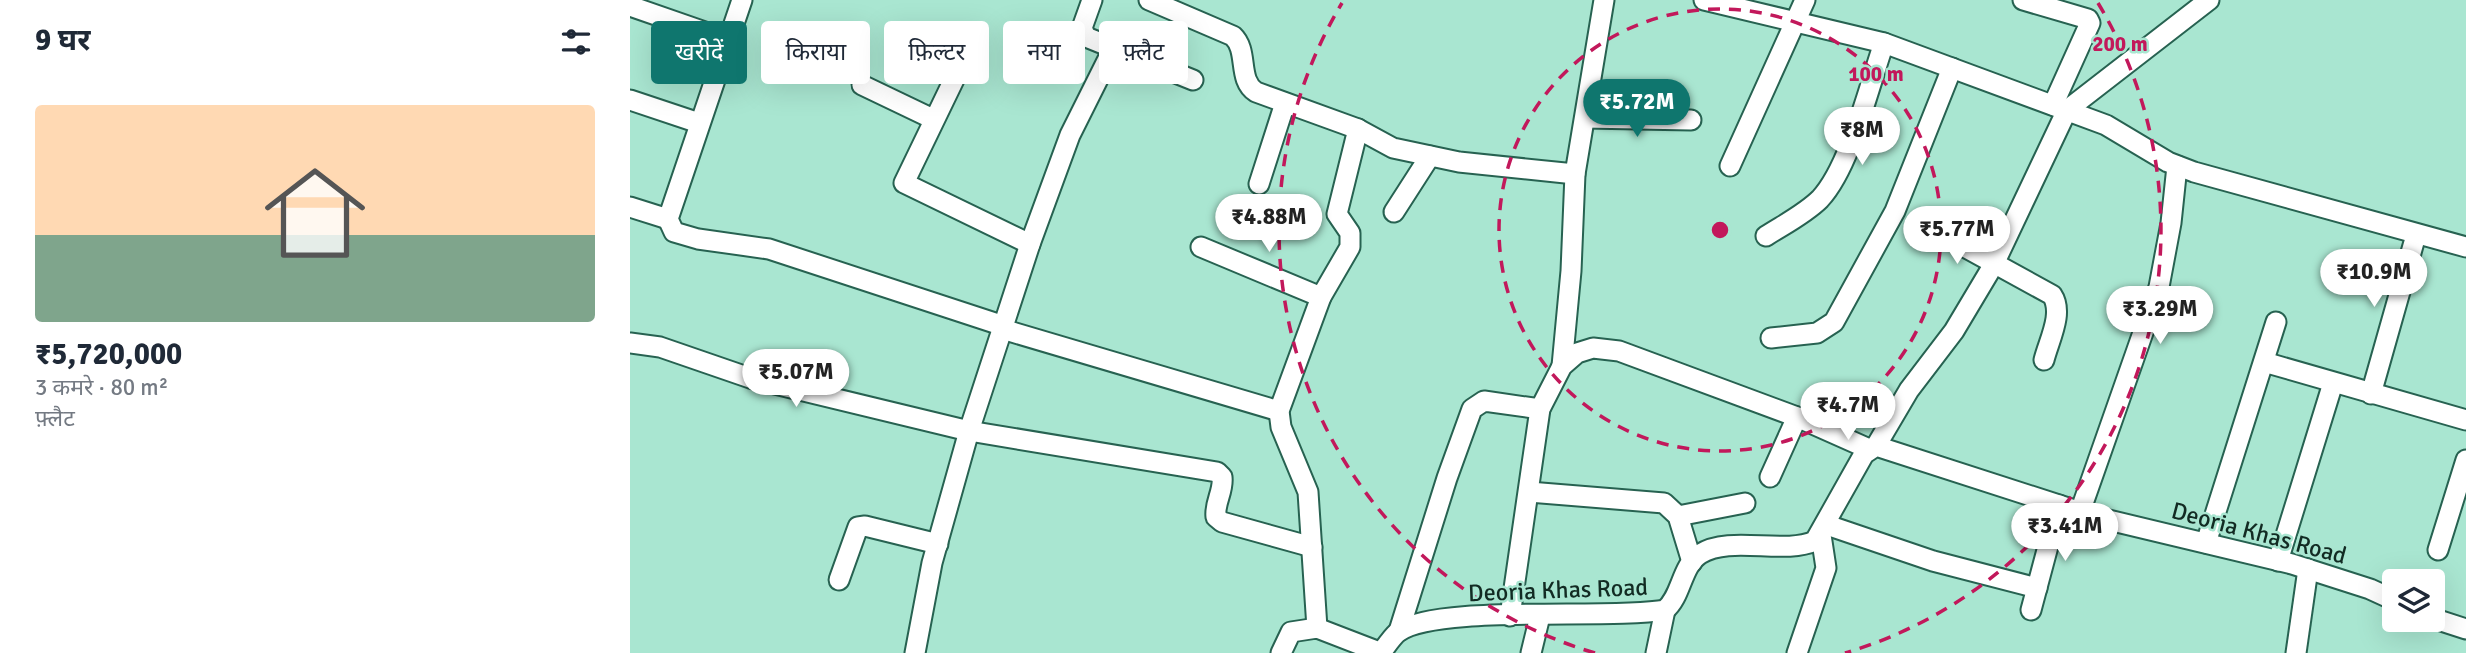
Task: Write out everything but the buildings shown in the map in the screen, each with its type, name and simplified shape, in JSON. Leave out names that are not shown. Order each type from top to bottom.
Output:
[{"type":"street","points":[[735,21],[742,0]]},
{"type":"street","points":[[1092,0],[1082,32],[1099,43]]},
{"type":"street","points":[[1149,0],[1184,7],[1233,36],[1242,48],[1249,88],[1358,129],[1393,148],[1459,162],[1575,174]]},
{"type":"street","points":[[1510,616],[1540,409],[1562,366],[1571,271],[1575,174],[1604,0]]},
{"type":"street","points":[[1705,0],[1797,23],[1850,32],[1884,43],[2106,125],[2177,166],[2466,247]]},
{"type":"street","points":[[1730,166],[1797,23],[1805,0]]},
{"type":"street","points":[[1528,492],[1655,500],[1671,507],[1678,516],[1692,562],[1710,550],[1809,544],[1824,530],[1909,390],[1954,331],[1994,264],[2060,108],[2090,23],[2088,19],[2023,0]]},
{"type":"street","points":[[2060,108],[2209,0]]},
{"type":"street","points":[[630,6],[673,21]]},
{"type":"street","points":[[1766,236],[1810,208],[1831,183],[1842,161],[1884,43]]},
{"type":"street","points":[[1771,338],[1816,333],[1834,322],[1895,211],[1952,68]]},
{"type":"street","points":[[915,653],[938,544],[969,431],[1030,244],[1070,135],[1099,77]]},
{"type":"street","points":[[1188,78],[1193,80]]},
{"type":"street","points":[[713,84],[668,219],[674,232],[769,249],[1003,328],[1279,411]]},
{"type":"street","points":[[951,84],[904,183],[1030,244]]},
{"type":"street","points":[[862,85],[933,119]]},
{"type":"street","points":[[630,100],[699,123]]},
{"type":"street","points":[[1259,184],[1285,103]]},
{"type":"street","points":[[1585,118],[1691,120]]},
{"type":"street","points":[[1317,628],[1308,492],[1281,427],[1279,411],[1321,297],[1352,239],[1337,214],[1358,129]]},
{"type":"street","points":[[1394,212],[1430,156]]},
{"type":"street","points":[[2080,512],[2159,287],[2171,223],[2177,166]]},
{"type":"street","points":[[630,207],[668,219]]},
{"type":"street","points":[[1939,233],[2052,295],[2057,302],[2057,313],[2044,360]]},
{"type":"street","points":[[2371,394],[2416,235]]},
{"type":"street","points":[[1201,247],[1321,297]]},
{"type":"street","points":[[2206,543],[2276,322]]},
{"type":"street","points":[[630,343],[660,347],[750,378],[969,431],[1217,472],[1222,477],[1223,484],[1215,510],[1216,517],[1222,522],[1311,547]]},
{"type":"street","name":"Deoria Khas Road","points":[[1562,366],[1577,353],[1593,348],[1619,351],[1872,448],[2080,512],[2308,569],[2382,594]]},
{"type":"street","points":[[2264,362],[2466,420]]},
{"type":"street","points":[[2278,561],[2333,383]]},
{"type":"street","points":[[1281,653],[1291,632],[1317,628],[1382,653],[1399,631],[1447,478],[1472,409],[1484,401],[1540,409]]},
{"type":"street","points":[[1770,477],[1797,418]]},
{"type":"street","points":[[2438,550],[2466,460]]},
{"type":"street","points":[[1678,516],[1745,503]]},
{"type":"street","points":[[2031,610],[2059,505]]},
{"type":"street","points":[[839,580],[858,527],[865,526],[938,544]]},
{"type":"street","points":[[1824,530],[2037,588]]},
{"type":"street","points":[[1797,653],[1826,568],[1824,530]]},
{"type":"street","name":"Deoria Khas Road","points":[[1399,631],[1421,622],[1444,619],[1665,610],[1692,562]]},
{"type":"street","points":[[2296,653],[2308,569]]},
{"type":"street","points":[[1656,653],[1665,610]]},
{"type":"street","points":[[1531,653],[1539,616]]},
{"type":"street","points":[[2445,622],[2466,629]]}]
